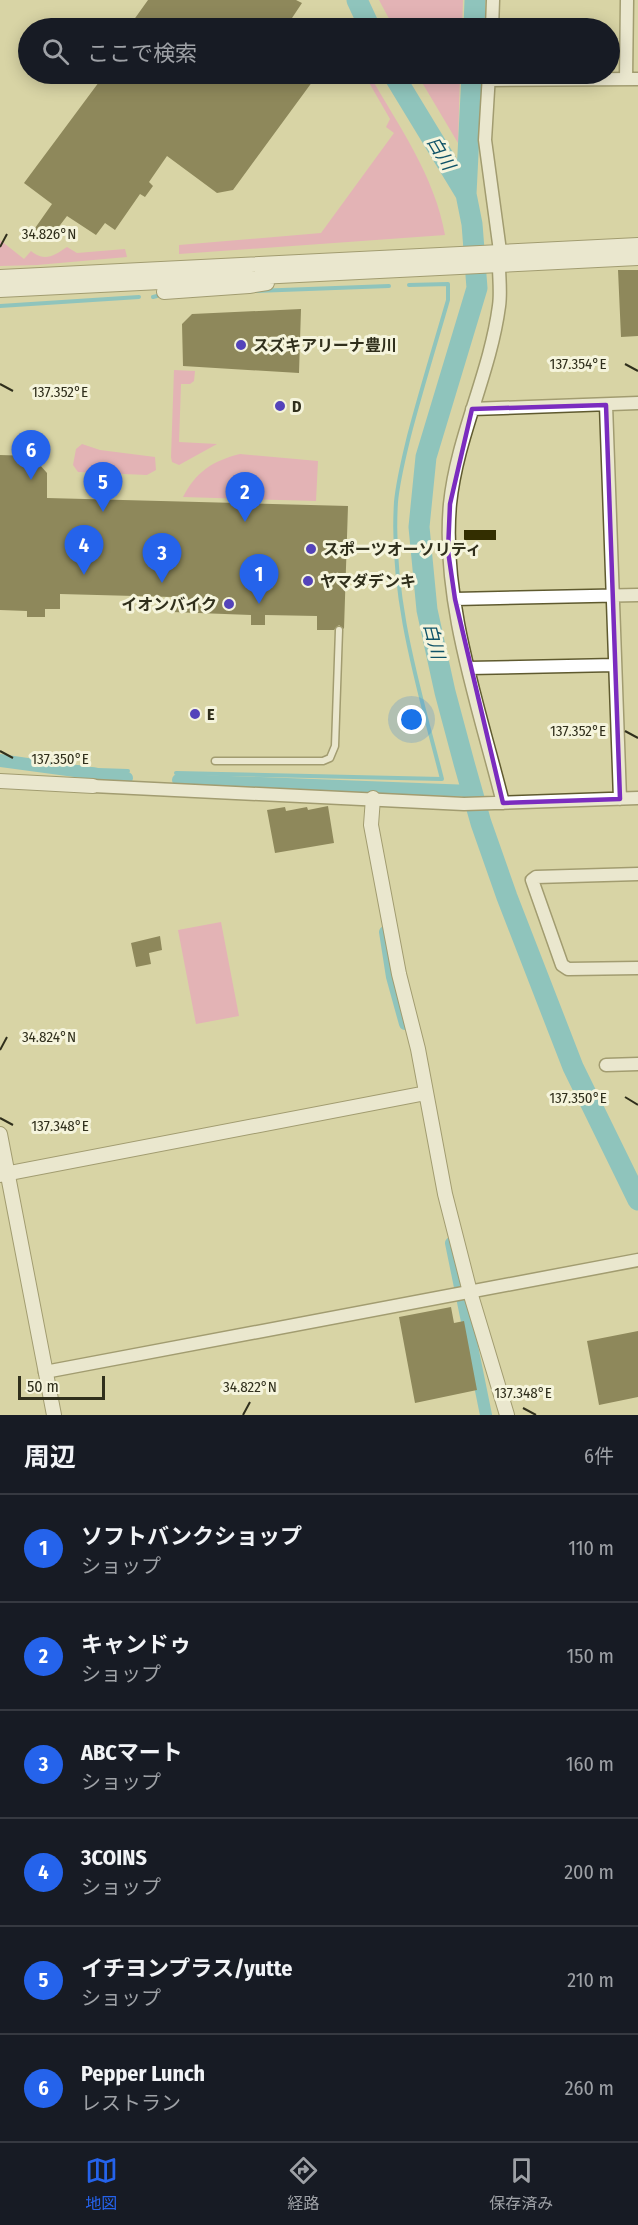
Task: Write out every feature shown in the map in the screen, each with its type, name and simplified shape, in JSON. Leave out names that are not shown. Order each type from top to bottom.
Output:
[{"type":"street","points":[[492,18],[493,0]]},
{"type":"street","points":[[627,0],[632,79]]},
{"type":"street","points":[[489,84],[485,140],[499,304],[493,339],[458,457],[450,504],[448,551],[468,669],[497,803]]},
{"type":"street","points":[[0,290],[459,268],[494,259],[638,245]]},
{"type":"street","points":[[0,277],[457,253],[494,259],[638,258]]},
{"type":"street","points":[[164,292],[249,286],[307,274]]},
{"type":"street","points":[[472,409],[638,403]]},
{"type":"street","points":[[606,405],[620,799]]},
{"type":"street","points":[[455,598],[638,595]]},
{"type":"street","points":[[468,669],[615,665]]},
{"type":"street","points":[[0,781],[464,804],[638,798]]},
{"type":"street","points":[[374,798],[370,825],[399,975],[418,1049],[422,1094],[446,1194],[464,1293],[507,1415]]},
{"type":"street","points":[[638,874],[536,877],[532,880],[562,965],[568,969],[638,968]]},
{"type":"street","points":[[606,1065],[638,1064]]},
{"type":"street","points":[[4,1174],[422,1094]]},
{"type":"street","points":[[0,1134],[4,1174],[54,1415]]},
{"type":"street","points":[[45,1372],[638,1260]]},
{"type":"lane","points":[[215,761],[323,761],[330,758],[335,746],[339,630]]},
{"type":"highlighted area","points":[[606,405],[620,799],[503,803],[455,599],[448,551],[450,504],[472,409]]},
{"type":"shaded area","points":[[379,0],[463,0],[462,18],[389,18]]},
{"type":"shaded area","points":[[370,84],[375,84],[414,151],[433,192],[445,235],[179,254],[179,245],[321,233],[394,133],[386,127],[390,119]]},
{"type":"shaded area","points":[[423,84],[460,84],[458,143]]},
{"type":"shaded area","points":[[0,240],[24,259],[31,251],[40,256],[49,257],[67,247],[77,253],[125,249],[127,257],[0,266]]},
{"type":"shaded area","points":[[174,370],[195,371],[194,381],[190,384],[181,384],[179,442],[217,444],[179,465],[172,462],[171,457]]},
{"type":"shaded area","points":[[82,444],[100,450],[155,457],[156,470],[147,475],[78,472],[73,465],[76,449]]},
{"type":"shaded area","points":[[240,454],[318,461],[316,501],[183,497],[199,474],[221,460]]},
{"type":"shaded area","points":[[221,922],[239,1016],[196,1024],[178,930]]},
{"type":"building","points":[[148,0],[296,0],[302,3],[292,18],[135,18]]},
{"type":"building","points":[[98,84],[311,84],[233,190],[217,193],[167,156],[149,182],[153,186],[145,197],[140,194],[115,230],[105,223],[96,235],[67,216],[48,241],[33,231],[52,204],[24,183]]},
{"type":"building","points":[[618,270],[638,270],[638,336],[621,337]]},
{"type":"building","name":"スズキアリーナ豊川","points":[[301,309],[299,373],[183,366],[182,324],[192,314]]},
{"type":"building","points":[[0,455],[32,456],[47,473],[47,498],[348,506],[344,629],[339,625],[334,630],[317,630],[317,616],[265,615],[265,625],[251,625],[251,615],[172,612],[172,597],[60,594],[60,609],[45,609],[45,617],[27,617],[27,611],[0,610]]},
{"type":"building","points":[[464,530],[496,530],[496,540],[464,540]]},
{"type":"building","points":[[328,806],[334,843],[275,853],[267,810],[285,807],[286,811],[307,807],[308,810]]},
{"type":"building","points":[[160,936],[162,950],[149,953],[151,964],[136,967],[131,943]]},
{"type":"building","points":[[451,1307],[454,1323],[464,1321],[477,1390],[415,1403],[399,1317]]},
{"type":"building","points":[[638,1331],[638,1397],[599,1405],[587,1341]]},
{"type":"waterway","name":"白川","points":[[357,0],[365,18]]},
{"type":"waterway","points":[[474,18],[475,0]]},
{"type":"waterway","name":"白川","points":[[399,84],[466,194],[472,224],[477,288],[426,457],[419,527],[427,610],[464,763],[481,823],[507,897],[573,1067],[638,1200]]},
{"type":"waterway","points":[[466,194],[472,84]]},
{"type":"waterway","points":[[176,773],[442,779],[408,642],[397,573],[395,537],[396,502],[401,469],[448,300],[448,284],[409,285]]},
{"type":"waterway","points":[[255,291],[389,286]]},
{"type":"waterway","points":[[153,297],[157,296]]},
{"type":"waterway","points":[[0,306],[139,297]]},
{"type":"waterway","points":[[0,756],[98,770],[128,771]]},
{"type":"waterway","points":[[0,761],[127,778]]},
{"type":"waterway","points":[[178,780],[472,791]]},
{"type":"waterway","points":[[385,932],[392,977],[405,1024]]},
{"type":"waterway","points":[[451,1243],[486,1415]]},
{"type":"place","name":"スズキアリーナ豊川","points":[[241,345]]},
{"type":"place","name":"D","points":[[280,406]]},
{"type":"place","name":"Pepper Lunch","points":[[31,480]]},
{"type":"place","name":"イチヨンプラス/yutte","points":[[103,512]]},
{"type":"place","name":"キャンドゥ","points":[[245,522]]},
{"type":"place","name":"スポーツオーソリティ","points":[[311,549]]},
{"type":"place","name":"3COINS","points":[[84,575]]},
{"type":"place","name":"ヤマダデンキ","points":[[308,581]]},
{"type":"place","name":"ABCマート","points":[[162,583]]},
{"type":"place","name":"イオンバイク","points":[[229,604]]},
{"type":"place","name":"ソフトバンクショップ","points":[[259,604]]},
{"type":"place","name":"E","points":[[195,714]]}]
